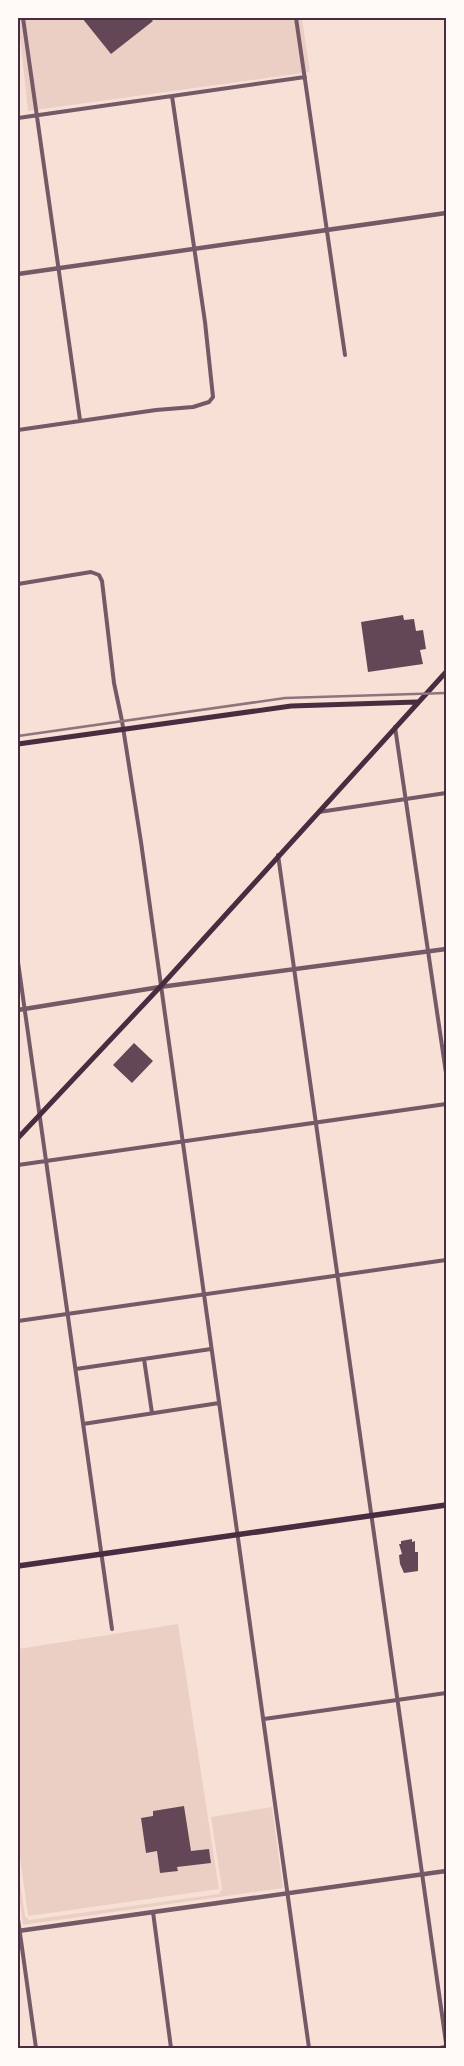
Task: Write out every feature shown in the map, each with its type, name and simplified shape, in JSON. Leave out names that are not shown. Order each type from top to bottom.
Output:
[{"type":"main road","points":[[18,1138],[160,987],[446,672]]},
{"type":"main road","points":[[18,744],[291,706],[417,702]]},
{"type":"main road","points":[[18,1566],[446,1505]]},
{"type":"street","points":[[22,18],[80,420]]},
{"type":"street","points":[[296,18],[345,355]]},
{"type":"street","points":[[18,118],[305,77]]},
{"type":"street","points":[[18,430],[80,420],[193,407],[209,402],[213,397],[205,322],[172,96]]},
{"type":"street","points":[[18,274],[446,213]]},
{"type":"street","points":[[18,584],[85,572],[99,575],[104,594],[114,683],[123,729],[160,987],[309,2048]]},
{"type":"street","points":[[395,726],[408,799],[446,1074]]},
{"type":"street","points":[[319,812],[446,793]]},
{"type":"street","points":[[278,855],[339,1274],[446,2043]]},
{"type":"street","points":[[18,1010],[160,987],[446,949]]},
{"type":"street","points":[[18,962],[112,1629]]},
{"type":"street","points":[[18,1165],[446,1104]]},
{"type":"street","points":[[18,1321],[446,1260]]},
{"type":"street","points":[[76,1369],[211,1349]]},
{"type":"street","points":[[144,1359],[152,1414]]},
{"type":"street","points":[[84,1424],[219,1403]]},
{"type":"street","points":[[264,1719],[446,1693]]},
{"type":"street","points":[[18,1931],[446,1870]]},
{"type":"street","points":[[153,1912],[172,2048]]},
{"type":"street","points":[[18,1919],[18,1931],[36,2048]]},
{"type":"street","points":[[439,2048],[446,2048]]},
{"type":"shaded area","points":[[18,18],[302,18],[310,72],[28,111]]},
{"type":"shaded area","points":[[178,1624],[219,1889],[28,1916],[18,1842],[18,1649]]},
{"type":"shaded area","points":[[272,1807],[283,1888],[23,1925],[18,1888],[18,1868],[25,1916],[29,1920],[219,1894],[222,1889],[211,1817]]},
{"type":"building","points":[[82,18],[150,18],[153,21],[111,54]]},
{"type":"building","points":[[403,615],[404,620],[414,619],[416,631],[423,630],[426,649],[420,650],[423,664],[368,672],[361,622]]},
{"type":"building","points":[[134,1043],[153,1061],[132,1083],[113,1065]]},
{"type":"building","points":[[412,1539],[412,1542],[415,1541],[415,1552],[418,1552],[418,1571],[404,1573],[400,1564],[399,1555],[402,1554],[399,1544],[401,1544],[401,1541]]},
{"type":"building","points":[[184,1806],[191,1851],[209,1849],[211,1863],[177,1867],[178,1871],[160,1873],[157,1851],[146,1853],[141,1818],[153,1816],[153,1811]]},
{"type":"railway","points":[[18,736],[285,698],[446,693]]}]
